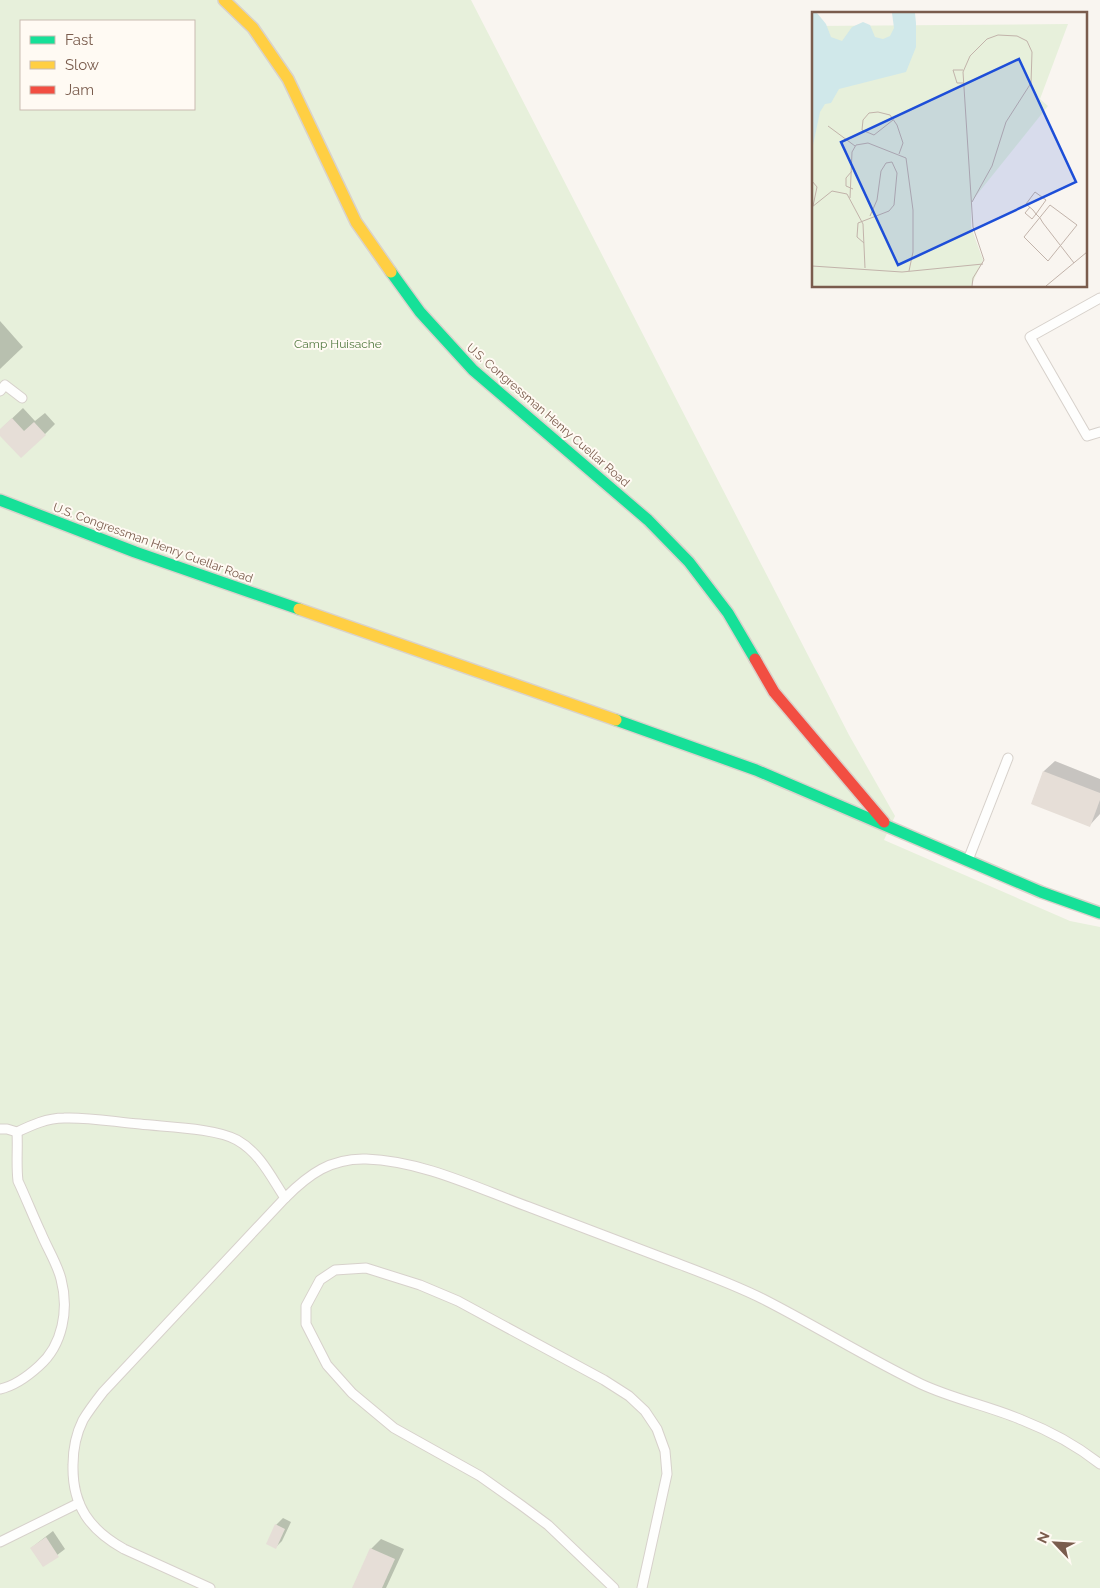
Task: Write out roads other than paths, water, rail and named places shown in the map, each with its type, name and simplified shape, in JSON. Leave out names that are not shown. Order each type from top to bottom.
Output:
[{"type":"street","name":"U.S. Congressman Henry Cuellar Road","points":[[224,0],[253,28],[288,79],[356,222],[398,284],[420,312],[473,370],[648,520],[689,562],[728,613],[774,692],[889,827]]},
{"type":"street","name":"U.S. Congressman Henry Cuellar Road","points":[[0,500],[135,552],[724,757],[773,776],[1063,900],[1100,913]]},
{"type":"lane","points":[[1100,298],[1030,336],[1087,436],[1100,432]]},
{"type":"lane","points":[[0,392],[5,385],[22,398]]},
{"type":"lane","points":[[968,860],[1008,758]]},
{"type":"lane","points":[[0,1129],[17,1132],[36,1122],[63,1118],[193,1130],[223,1135],[236,1140],[251,1150],[260,1160],[285,1198]]},
{"type":"lane","points":[[0,1389],[6,1388],[27,1377],[46,1360],[57,1343],[63,1322],[65,1303],[59,1272],[18,1181],[16,1170],[17,1132]]},
{"type":"lane","points":[[210,1588],[145,1560],[111,1542],[92,1526],[78,1502],[73,1486],[73,1457],[78,1432],[91,1408],[104,1392],[285,1198],[316,1172],[339,1161],[361,1159],[404,1164],[446,1176],[694,1270],[747,1292],[906,1377],[940,1392],[1037,1426],[1076,1447],[1100,1464]]},
{"type":"lane","points":[[614,1588],[548,1525],[480,1476],[394,1428],[352,1392],[327,1365],[306,1324],[306,1306],[320,1280],[335,1270],[366,1268],[420,1285],[458,1301],[604,1380],[629,1396],[645,1411],[658,1429],[666,1451],[667,1474],[642,1588]]},
{"type":"lane","points":[[0,1542],[78,1502]]},
{"type":"park label","name":"Camp Huisache","points":[[338,344]]}]
